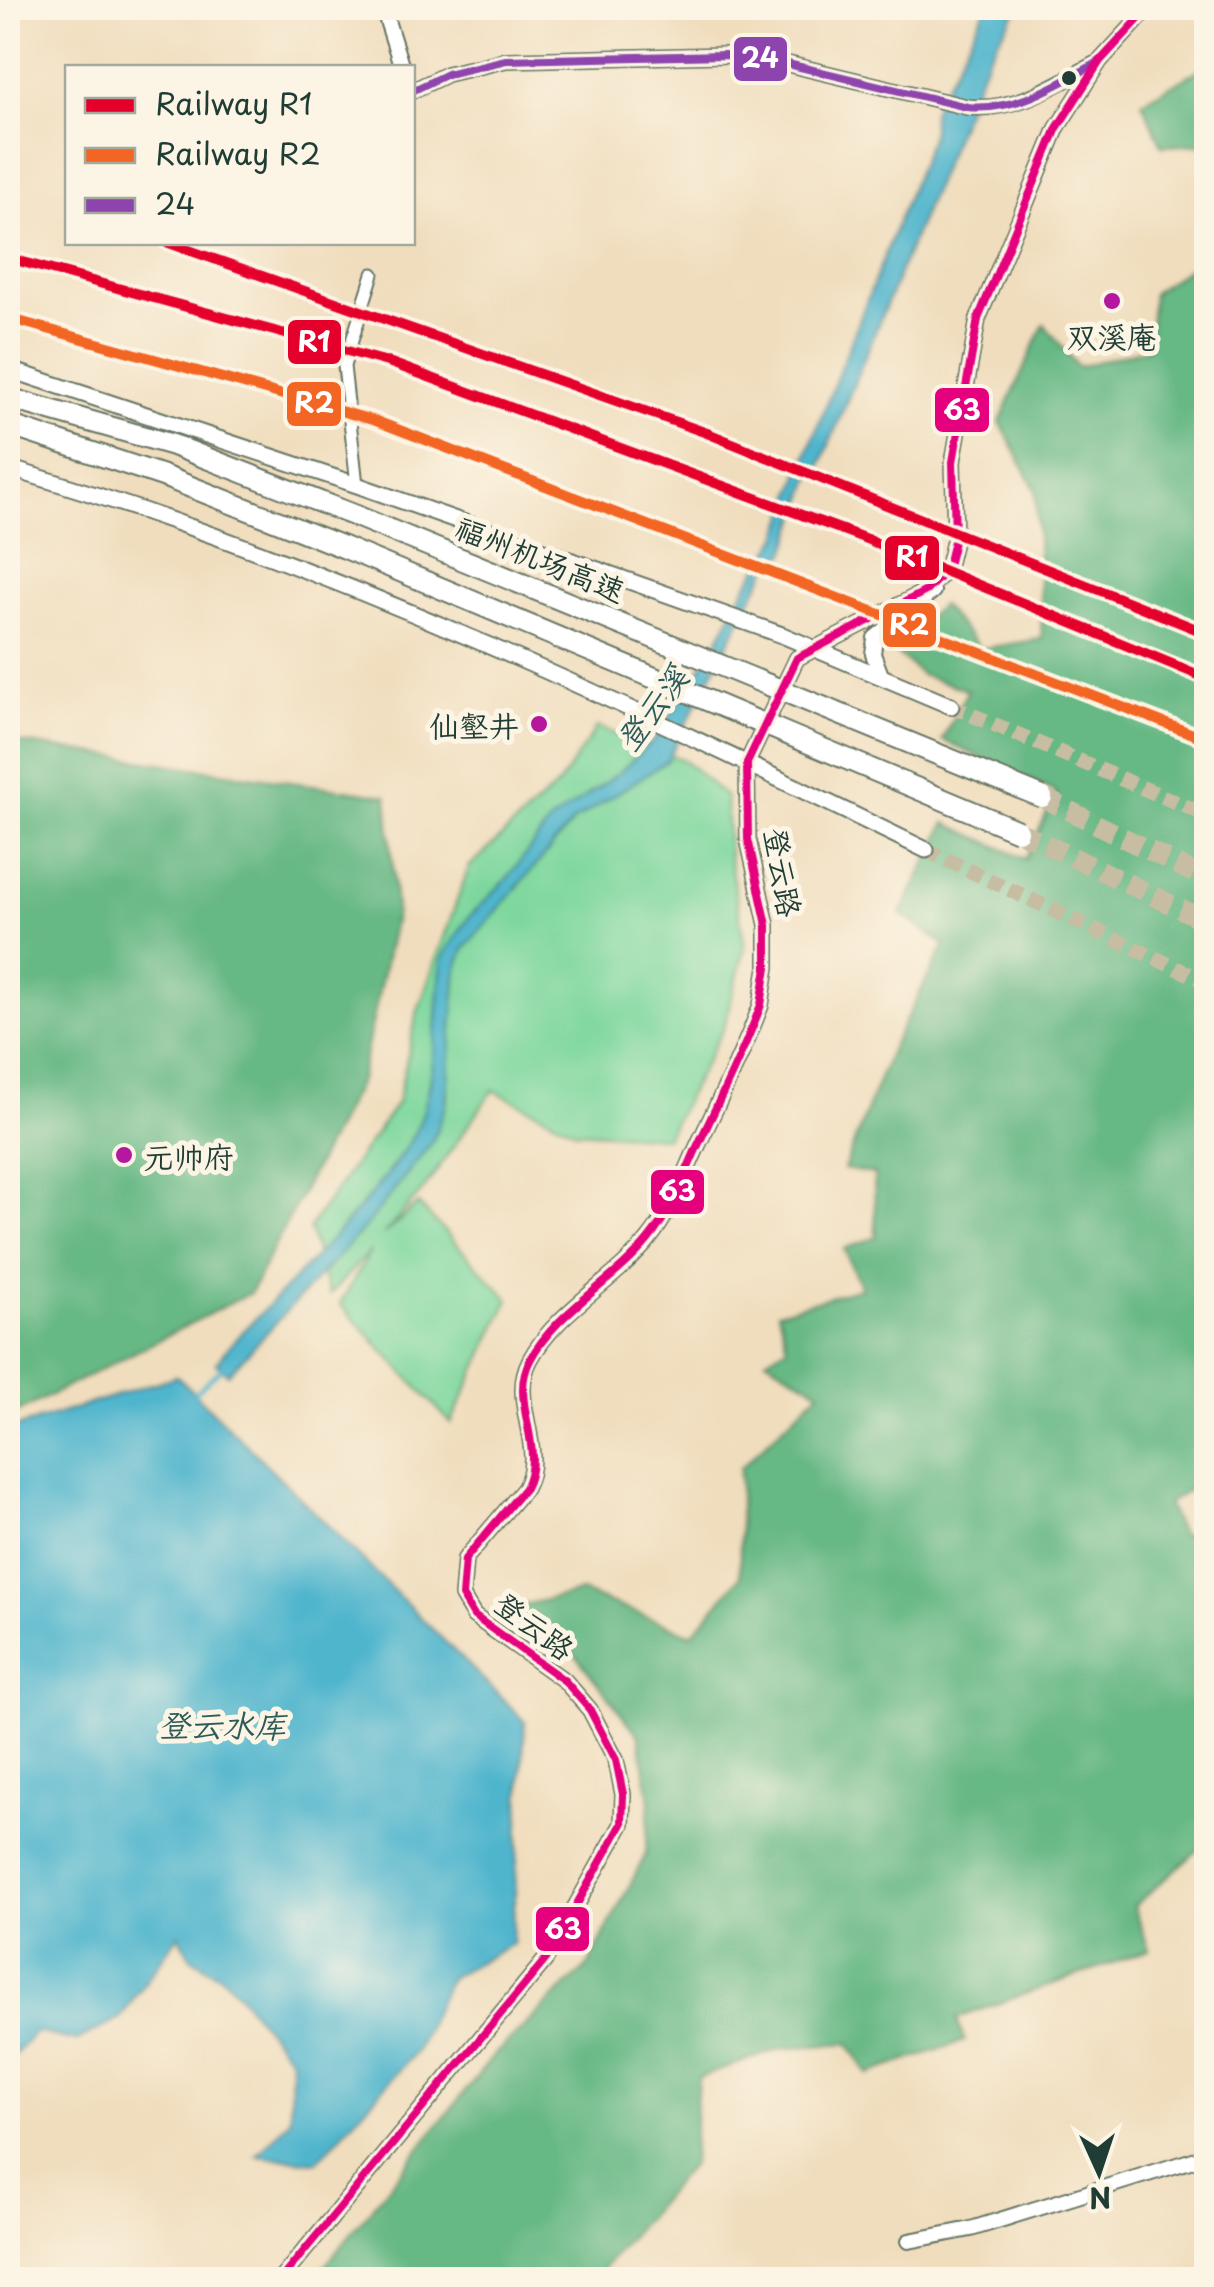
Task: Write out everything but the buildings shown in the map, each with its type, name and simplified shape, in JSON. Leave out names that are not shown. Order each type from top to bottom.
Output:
[{"type":"highway","name":"福州机场高速","points":[[8,398],[173,445],[1042,797]]},
{"type":"highway","points":[[8,425],[163,476],[342,547],[1018,831]]},
{"type":"main road","points":[[8,369],[398,499],[782,635],[951,706]]},
{"type":"main road","points":[[8,468],[112,498],[502,650],[926,850]]},
{"type":"street","points":[[383,8],[401,65]]},
{"type":"street","points":[[881,676],[873,654],[876,638],[932,594],[955,546],[954,462],[978,319],[1050,142],[1100,61],[1149,8]]},
{"type":"street","points":[[415,89],[447,74],[506,60],[725,55],[771,60],[966,107],[998,107],[1026,100],[1100,61]]},
{"type":"street","points":[[357,485],[344,366],[373,274]]},
{"type":"street","name":"登云路","points":[[280,2280],[546,1959],[622,1824],[623,1794],[616,1760],[596,1719],[564,1681],[474,1616],[462,1596],[460,1574],[468,1553],[525,1488],[531,1473],[534,1448],[525,1397],[528,1363],[565,1321],[640,1250],[664,1218],[761,1005],[767,925],[748,839],[747,763],[791,666],[811,647],[942,578]]},
{"type":"street","points":[[811,647],[847,636],[932,594]]},
{"type":"street","points":[[909,2241],[971,2229],[1206,2156]]},
{"type":"green space","points":[[1206,66],[1206,144],[1162,146],[1142,102]]},
{"type":"green space","points":[[1206,245],[1206,1372],[1201,1379],[1206,1383],[1206,1478],[1167,1504],[1182,1536],[1206,1527],[1206,1843],[1134,1906],[1149,1950],[957,2018],[964,2041],[868,2074],[848,2043],[780,2049],[698,2078],[692,2163],[594,2279],[314,2280],[495,2054],[588,1966],[646,1854],[650,1800],[639,1736],[570,1648],[493,1612],[581,1592],[692,1634],[740,1577],[740,1468],[820,1391],[766,1359],[787,1346],[778,1312],[861,1288],[844,1249],[876,1237],[874,1174],[844,1169],[891,1048],[945,945],[901,914],[946,823],[1025,859],[1057,793],[942,740],[968,690],[921,675],[892,649],[941,605],[981,649],[1042,639],[1036,491],[1000,422],[1044,324],[1078,367],[1148,348],[1153,293],[1193,265]]},
{"type":"green space","points":[[597,727],[684,760],[726,797],[729,857],[745,947],[724,1027],[666,1137],[576,1131],[493,1090],[423,1190],[383,1235],[418,1204],[509,1299],[451,1423],[340,1304],[371,1250],[329,1295],[309,1228],[397,1103],[418,1010],[469,867],[558,785]]},
{"type":"green space","points":[[8,741],[387,796],[396,911],[360,1080],[250,1293],[8,1417]]},
{"type":"water","points":[[986,8],[1018,8],[987,58],[819,469],[814,468],[786,553],[770,563],[667,761],[574,821],[464,949],[457,968],[446,1105],[432,1142],[367,1225],[228,1374],[216,1363],[225,1351],[363,1204],[409,1142],[422,1116],[431,1077],[443,956],[469,917],[506,880],[551,821],[620,772],[656,738],[779,537],[798,477],[932,134],[932,111]]},
{"type":"water","name":"登云水库","points":[[177,1376],[525,1721],[512,1944],[449,1978],[416,2051],[317,2162],[257,2156],[290,2119],[291,2059],[227,1980],[190,1957],[179,1934],[120,2018],[77,2041],[35,2032],[8,2062],[8,1430]]},
{"type":"waterway","name":"登云溪","points":[[193,1394],[223,1367]]},
{"type":"tunnel","points":[[951,706],[1206,815]]},
{"type":"tunnel","points":[[1042,797],[1206,879]]},
{"type":"tunnel","points":[[1018,831],[1206,921]]},
{"type":"tunnel","points":[[926,850],[1206,982]]},
{"type":"rail line","name":"R1","points":[[174,245],[707,433],[1206,633]]},
{"type":"rail line","name":"R1","points":[[8,258],[391,363],[864,538],[1206,678]]},
{"type":"rail line","name":"R2","points":[[8,318],[376,421],[1206,739]]},
{"type":"transit line","name":"63","points":[[280,2280],[546,1959],[622,1824],[623,1794],[616,1760],[590,1710],[565,1681],[474,1616],[462,1596],[465,1559],[525,1488],[531,1472],[523,1391],[530,1360],[554,1327],[634,1255],[656,1229],[676,1194],[761,1005],[767,967],[767,925],[748,839],[747,763],[797,658],[926,591],[947,570],[955,537],[953,462],[978,319],[1057,128],[1100,61],[1149,8]]},
{"type":"transit line","name":"24","points":[[415,90],[447,74],[506,60],[725,55],[771,60],[967,107],[985,107],[1036,95],[1099,62]]},
{"type":"place","name":"双溪庵","points":[[1112,301]]},
{"type":"place","name":"仙壑井","points":[[539,724]]},
{"type":"place","name":"元帅府","points":[[124,1155]]}]
